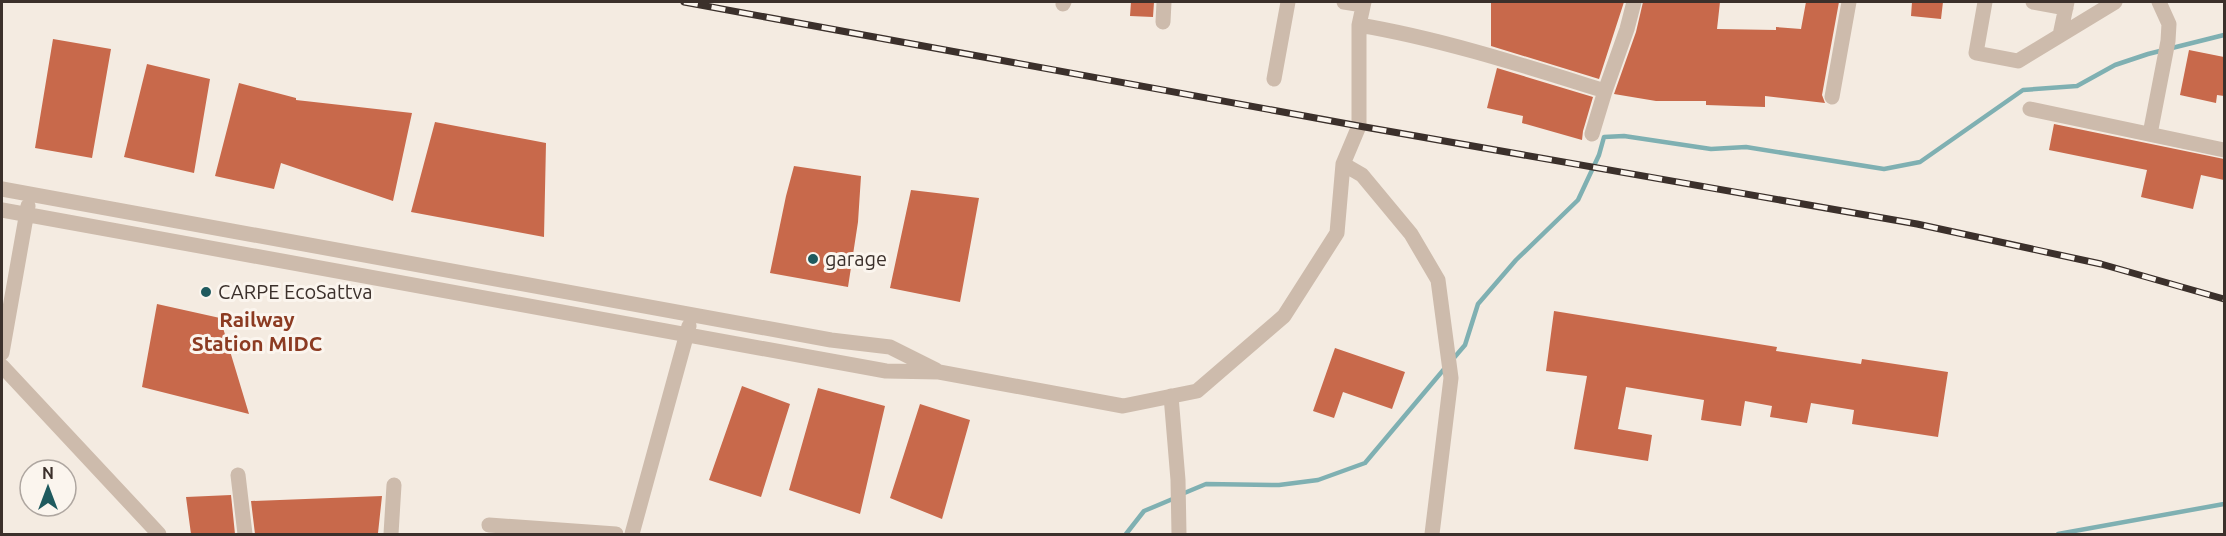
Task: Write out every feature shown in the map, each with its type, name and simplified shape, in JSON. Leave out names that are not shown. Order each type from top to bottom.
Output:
[{"type":"street","points":[[1163,22],[1164,2]]},
{"type":"street","points":[[1274,79],[1288,2]]},
{"type":"street","points":[[2,210],[886,371],[939,372],[1123,406],[1197,391],[1284,316],[1337,233],[1343,164],[1359,126],[1359,25],[1363,3],[1344,2]]},
{"type":"street","points":[[1592,134],[1634,2]]},
{"type":"street","points":[[1832,98],[1849,2]]},
{"type":"street","points":[[1985,2],[1976,53],[2018,61],[2115,2]]},
{"type":"street","points":[[2033,2],[2066,5],[2060,35]]},
{"type":"street","points":[[2150,134],[2166,61],[2168,40],[2169,24],[2159,2]]},
{"type":"street","points":[[1359,25],[1386,29],[1461,49],[1605,91]]},
{"type":"street","points":[[2030,109],[2224,150]]},
{"type":"street","points":[[1343,164],[1362,175],[1411,234],[1438,280],[1451,378],[1432,534]]},
{"type":"street","points":[[2,189],[831,340],[890,347],[939,372]]},
{"type":"street","points":[[2,353],[30,194]]},
{"type":"street","points":[[632,534],[692,314]]},
{"type":"street","points":[[2,366],[159,534]]},
{"type":"street","points":[[1171,396],[1178,480],[1179,534]]},
{"type":"street","points":[[238,475],[245,534]]},
{"type":"street","points":[[391,534],[394,485]]},
{"type":"street","points":[[489,525],[616,534]]},
{"type":"building","points":[[1131,2],[1154,2],[1153,17],[1130,16]]},
{"type":"building","points":[[1491,2],[1624,2],[1599,79],[1491,46]]},
{"type":"building","points":[[1643,2],[1720,2],[1717,29],[1776,30],[1776,27],[1801,29],[1806,2],[1839,2],[1822,95],[1825,103],[1765,96],[1765,107],[1706,105],[1706,101],[1656,101],[1614,94],[1636,32]]},
{"type":"building","points":[[1912,2],[1943,2],[1941,19],[1911,16]]},
{"type":"building","points":[[53,39],[111,49],[92,158],[35,148]]},
{"type":"building","points":[[2189,50],[2224,57],[2224,96],[2217,95],[2216,103],[2180,95]]},
{"type":"building","points":[[147,64],[210,79],[194,173],[124,157]]},
{"type":"building","points":[[1497,68],[1593,97],[1582,140],[1522,123],[1523,116],[1487,108]]},
{"type":"building","points":[[239,83],[296,98],[296,100],[412,113],[393,201],[281,163],[274,189],[215,176]]},
{"type":"building","points":[[435,122],[546,143],[544,237],[411,212]]},
{"type":"building","points":[[2054,124],[2224,159],[2224,180],[2201,175],[2193,209],[2141,197],[2147,170],[2049,150]]},
{"type":"building","points":[[794,166],[861,176],[858,222],[848,287],[770,273]]},
{"type":"building","points":[[911,190],[979,198],[960,302],[890,288]]},
{"type":"building","points":[[157,304],[220,318],[249,414],[142,387]]},
{"type":"building","points":[[1554,311],[1777,347],[1776,351],[1861,364],[1862,359],[1948,372],[1938,437],[1852,424],[1854,410],[1811,403],[1807,423],[1770,417],[1772,406],[1745,401],[1741,426],[1701,420],[1704,400],[1626,387],[1618,429],[1652,435],[1648,461],[1574,449],[1587,376],[1546,371]]},
{"type":"building","points":[[1335,348],[1405,372],[1392,409],[1343,392],[1334,418],[1313,411]]},
{"type":"building","points":[[742,386],[790,404],[761,497],[709,480]]},
{"type":"building","points":[[818,388],[885,406],[860,514],[789,490]]},
{"type":"building","points":[[920,404],[970,420],[942,519],[890,498]]},
{"type":"building","points":[[231,495],[235,534],[191,534],[186,497]]},
{"type":"building","points":[[382,496],[378,533],[255,534],[251,501]]},
{"type":"waterway","points":[[1453,359],[1465,345],[1478,304],[1516,260],[1578,200],[1599,155],[1604,137],[1624,136],[1711,149],[1746,147],[1884,169],[1920,162],[2023,90],[2077,86],[2115,65],[2148,54],[2224,35]]},
{"type":"waterway","points":[[1182,494],[1206,484],[1279,485],[1318,480],[1365,463],[1445,368]]},
{"type":"waterway","points":[[1126,534],[1144,511],[1175,498]]},
{"type":"waterway","points":[[2058,534],[2224,504]]},
{"type":"railway","points":[[684,2],[1359,126],[1917,224],[2101,264],[2224,299]]},
{"type":"place","name":"garage","points":[[813,259]]},
{"type":"place","name":"CARPE EcoSattva","points":[[206,292]]},
{"type":"district","name":"Railway Station MIDC","points":[[257,332]]}]
